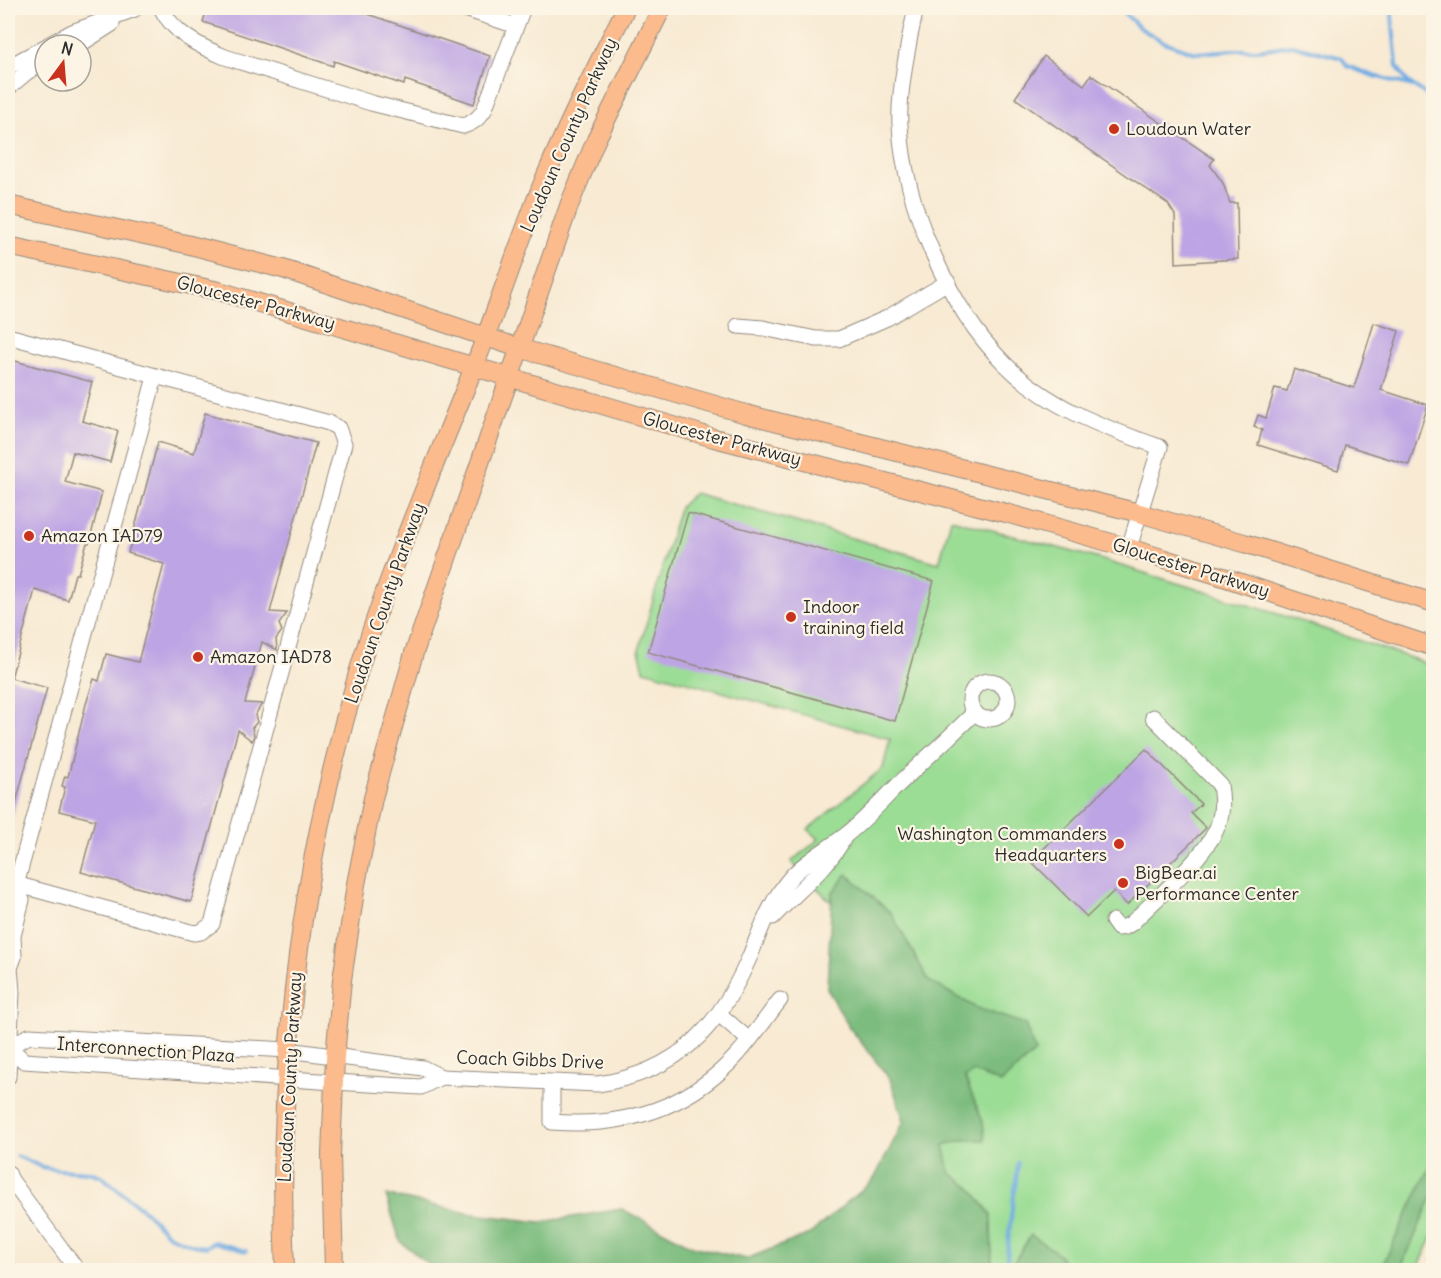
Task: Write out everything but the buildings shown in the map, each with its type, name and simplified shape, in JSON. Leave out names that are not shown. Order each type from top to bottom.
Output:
[{"type":"main road","name":"Loudoun County Parkway","points":[[285,1270],[286,1079],[298,943],[323,807],[347,715],[382,600],[550,169],[626,8]]},
{"type":"main road","name":"Loudoun County Parkway","points":[[334,1270],[331,1167],[335,1057],[342,980],[354,894],[374,798],[414,653],[508,378],[585,167],[662,8]]},
{"type":"main road","name":"Gloucester Parkway","points":[[8,205],[174,241],[283,269],[519,348],[758,417],[1139,513],[1265,549],[1434,603]]},
{"type":"main road","name":"Gloucester Parkway","points":[[8,246],[219,291],[714,438],[1006,513],[1129,548],[1434,647]]},
{"type":"street","points":[[161,8],[172,26],[179,32],[205,49],[225,57],[372,103],[463,126],[472,123],[484,110],[523,8]]},
{"type":"street","points":[[462,8],[516,27]]},
{"type":"street","points":[[916,8],[903,81],[899,124],[906,170],[928,245],[980,337],[1005,365],[1043,394],[1079,416],[1160,447],[1129,548]]},
{"type":"street","points":[[70,33],[135,9],[93,36]]},
{"type":"street","points":[[8,67],[33,54]]},
{"type":"street","points":[[8,88],[33,69]]},
{"type":"street","points":[[738,326],[763,328],[816,339],[839,339],[887,318],[948,282]]},
{"type":"street","points":[[8,336],[329,423],[338,428],[344,444],[212,924],[201,932],[194,933],[10,887]]},
{"type":"street","points":[[10,887],[155,376]]},
{"type":"street","name":"Coach Gibbs Drive","points":[[288,1050],[423,1068],[441,1077],[598,1084],[618,1081],[641,1073],[683,1050],[698,1038],[719,1014],[737,986],[760,930],[820,872],[835,855],[847,834],[975,712]]},
{"type":"street","points":[[1113,921],[1118,928],[1132,923],[1183,873],[1208,844],[1219,822],[1222,798],[1220,785],[1153,717]]},
{"type":"street","points":[[8,1077],[12,992],[9,966],[14,957],[13,936],[22,900],[10,887]]},
{"type":"street","points":[[552,1083],[552,1122],[577,1124],[614,1121],[644,1115],[694,1093],[713,1079],[738,1054],[780,1000]]},
{"type":"street","points":[[719,1014],[749,1040]]},
{"type":"street","name":"Interconnection Plaza","points":[[286,1079],[24,1061],[8,1047],[29,1036],[288,1050]]},
{"type":"street","name":"Coach Gibbs Drive","points":[[286,1079],[421,1086],[441,1077]]},
{"type":"street","points":[[8,1173],[77,1270]]},
{"type":"green space","name":"BigBear.ai Performance Center","points":[[694,493],[939,563],[951,519],[1096,558],[1294,619],[1433,667],[1434,1234],[1417,1270],[961,1270],[837,908],[791,862],[819,839],[808,829],[883,768],[890,739],[644,670],[639,650],[679,508]]},
{"type":"green space","points":[[847,874],[891,913],[929,981],[977,1008],[1025,1024],[1035,1052],[1001,1083],[974,1072],[965,1078],[983,1122],[985,1140],[962,1140],[944,1145],[950,1172],[972,1189],[991,1215],[992,1270],[452,1270],[433,1268],[400,1241],[386,1195],[472,1214],[541,1222],[622,1209],[692,1246],[746,1259],[810,1234],[874,1179],[904,1121],[890,1079],[849,1027],[827,988],[832,893]]},
{"type":"green space","points":[[1433,1161],[1433,1195],[1400,1270],[1380,1270]]},
{"type":"green space","points":[[1031,1235],[1059,1254],[1067,1270],[1015,1270],[1014,1262]]},
{"type":"waterway","points":[[1119,8],[1140,28],[1164,42],[1196,53],[1258,50],[1292,45],[1342,58],[1347,66],[1413,86]]},
{"type":"waterway","points":[[1393,8],[1397,66],[1406,80],[1434,101]]},
{"type":"waterway","points":[[17,1156],[42,1167],[89,1172],[101,1176],[146,1212],[168,1235],[193,1245],[206,1247],[214,1242],[246,1251]]},
{"type":"waterway","points":[[1007,1270],[1018,1163]]},
{"type":"place","name":"Loudoun Water","points":[[1114,129]]},
{"type":"place","name":"Amazon IAD79","points":[[29,536]]},
{"type":"place","name":"Indoor training field","points":[[791,617]]},
{"type":"place","name":"Amazon IAD78","points":[[198,657]]},
{"type":"place","name":"Washington Commanders Headquarters","points":[[1119,844]]},
{"type":"place","name":"BigBear.ai Performance Center","points":[[1123,883]]}]
